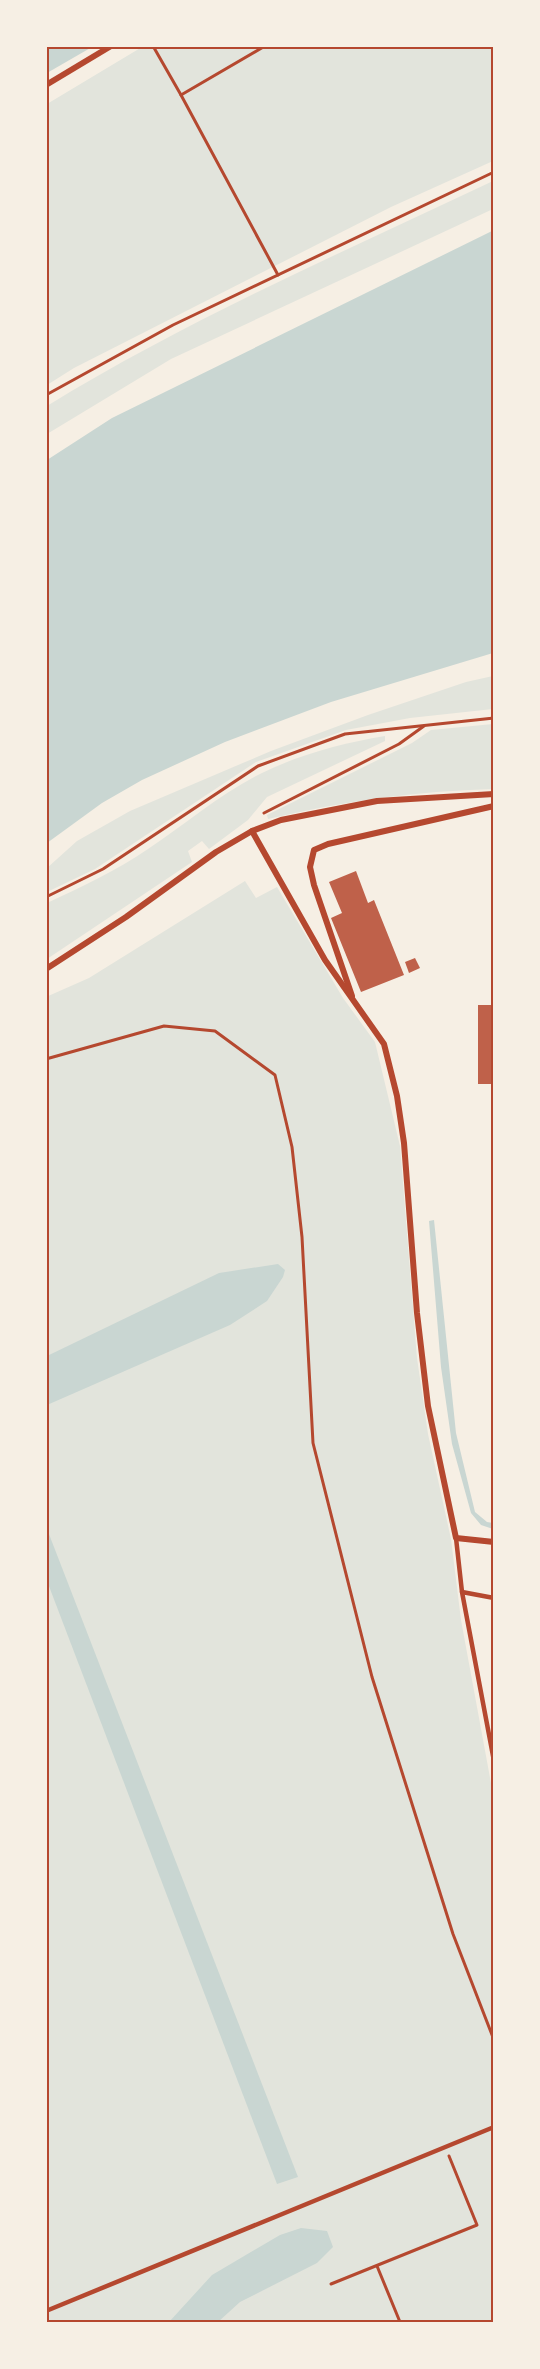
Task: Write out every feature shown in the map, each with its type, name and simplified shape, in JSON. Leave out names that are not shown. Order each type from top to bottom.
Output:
[{"type":"street","points":[[46,85],[111,46]]},
{"type":"street","points":[[46,969],[99,936],[216,852],[252,831],[281,820],[377,801],[494,794]]},
{"type":"street","points":[[353,1002],[314,885],[310,867],[314,850],[328,844],[494,806]]},
{"type":"street","points":[[252,831],[325,960],[384,1044],[397,1096],[406,1167],[417,1313],[428,1406],[456,1538],[494,1542]]},
{"type":"lane","points":[[456,1538],[462,1592],[494,1761]]},
{"type":"lane","points":[[462,1592],[494,1598]]},
{"type":"lane","points":[[46,2311],[494,2127]]},
{"type":"path","points":[[153,46],[278,275]]},
{"type":"path","points":[[181,95],[265,46]]},
{"type":"path","points":[[46,395],[173,325],[494,172]]},
{"type":"path","points":[[46,897],[103,869],[258,766],[345,734],[494,718]]},
{"type":"path","points":[[252,831],[266,810],[399,744],[425,725]]},
{"type":"path","points":[[46,1059],[164,1026],[215,1030],[275,1075],[292,1148],[302,1237],[313,1443],[372,1677],[453,1934],[494,2040]]},
{"type":"path","points":[[331,2284],[477,2225],[445,2146]]},
{"type":"path","points":[[377,2266],[400,2322]]},
{"type":"shaded area","points":[[47,46],[92,46],[92,47],[47,73]]},
{"type":"shaded area","points":[[142,47],[493,47],[493,161],[391,207],[74,368],[47,385],[47,104]]},
{"type":"shaded area","points":[[493,181],[493,209],[171,359],[47,434],[47,406],[101,374],[211,315]]},
{"type":"shaded area","points":[[492,231],[493,653],[331,702],[225,742],[142,780],[102,803],[47,843],[47,460],[112,418]]},
{"type":"shaded area","points":[[493,676],[493,709],[410,718],[346,730],[256,762],[95,869],[47,892],[47,868],[77,841],[130,811],[271,751],[368,715],[466,682]]},
{"type":"shaded area","points":[[493,724],[493,789],[380,798],[268,819],[267,815],[412,743],[431,730]]},
{"type":"shaded area","points":[[385,736],[385,741],[267,797],[248,820],[209,849],[202,841],[188,851],[192,862],[47,959],[47,903],[136,857],[232,790],[262,773],[322,750]]},
{"type":"shaded area","points":[[245,881],[256,898],[277,887],[343,998],[375,1042],[400,1146],[417,1358],[428,1434],[451,1539],[461,1620],[493,1794],[493,2322],[47,2322],[46,997],[89,978]]},
{"type":"shaded area","points":[[434,1220],[456,1433],[475,1512],[487,1522],[493,1523],[493,1529],[481,1525],[471,1513],[452,1444],[441,1367],[429,1221]]},
{"type":"shaded area","points":[[278,1264],[285,1270],[283,1277],[267,1301],[230,1325],[47,1405],[47,1356],[219,1273]]},
{"type":"shaded area","points":[[46,1529],[298,2177],[277,2184],[47,1581]]},
{"type":"shaded area","points":[[301,2228],[327,2231],[333,2247],[317,2263],[240,2302],[218,2322],[169,2322],[212,2275],[280,2235]]},
{"type":"building","points":[[356,871],[368,903],[374,900],[404,975],[361,992],[331,918],[342,913],[329,882]]},
{"type":"building","points":[[415,958],[420,968],[409,973],[405,962]]},
{"type":"building","points":[[478,1005],[494,1005],[494,1084],[478,1084]]}]
